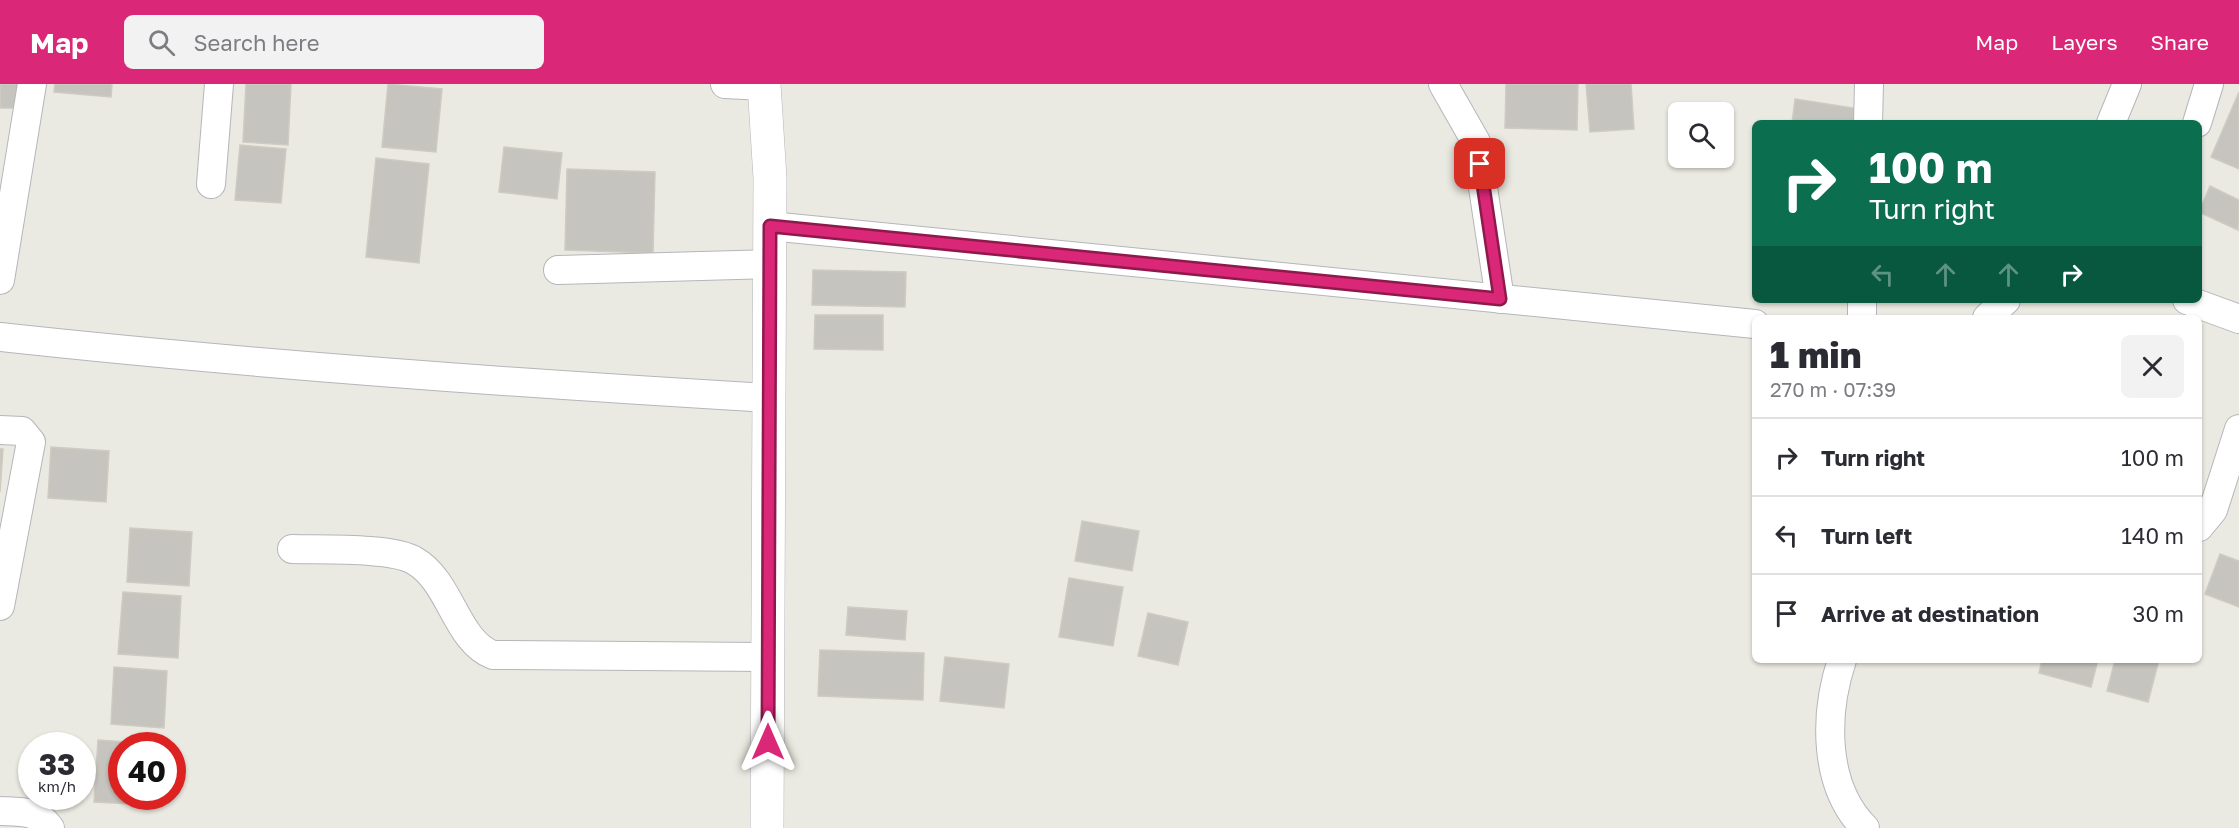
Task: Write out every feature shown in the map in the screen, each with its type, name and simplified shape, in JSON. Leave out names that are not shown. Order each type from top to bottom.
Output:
[{"type":"street","points":[[0,280],[32,84]]},
{"type":"street","points":[[211,184],[219,84]]},
{"type":"street","points":[[725,84],[764,85],[770,178],[767,828]]},
{"type":"street","points":[[1443,84],[1476,142],[1500,299]]},
{"type":"street","points":[[1868,120],[1869,84]]},
{"type":"street","points":[[2112,120],[2127,84]]},
{"type":"street","points":[[2197,120],[2209,84]]},
{"type":"street","points":[[770,226],[1752,324]]},
{"type":"street","points":[[558,270],[770,264]]},
{"type":"street","points":[[1990,315],[2003,303]]},
{"type":"street","points":[[2195,303],[2239,319]]},
{"type":"street","points":[[0,337],[286,366],[488,382],[769,398]]},
{"type":"street","points":[[2202,523],[2213,510],[2239,429]]},
{"type":"street","points":[[0,430],[22,431],[31,442],[0,606]]},
{"type":"street","points":[[292,549],[392,554],[415,560],[434,577],[477,647],[493,655],[768,657]]},
{"type":"street","points":[[1841,663],[1830,726],[1833,765],[1851,814],[1865,828]]},
{"type":"street","points":[[0,811],[33,813],[43,818],[50,828]]},
{"type":"building","points":[[0,84],[21,84],[21,108],[0,108]]},
{"type":"building","points":[[55,84],[112,84],[111,97],[54,92]]},
{"type":"building","points":[[246,84],[291,84],[288,145],[243,142]]},
{"type":"building","points":[[388,84],[442,89],[436,152],[382,147]]},
{"type":"building","points":[[1506,84],[1578,84],[1577,130],[1505,128]]},
{"type":"building","points":[[1586,84],[1631,84],[1634,129],[1590,132]]},
{"type":"building","points":[[2239,92],[2239,169],[2211,157]]},
{"type":"building","points":[[1795,99],[1860,109],[1858,120],[1792,120]]},
{"type":"building","points":[[240,145],[286,149],[281,203],[235,200]]},
{"type":"building","points":[[504,147],[562,153],[557,199],[499,192]]},
{"type":"building","points":[[376,158],[429,164],[419,263],[366,257]]},
{"type":"building","points":[[567,169],[655,172],[653,253],[565,250]]},
{"type":"building","points":[[2210,186],[2239,200],[2238,230],[2202,213],[2202,205]]},
{"type":"building","points":[[813,270],[906,272],[905,307],[812,305]]},
{"type":"building","points":[[815,315],[883,315],[883,350],[814,349]]},
{"type":"building","points":[[51,447],[109,451],[106,502],[48,498]]},
{"type":"building","points":[[0,449],[3,449],[0,492]]},
{"type":"building","points":[[1082,521],[1139,531],[1132,571],[1075,561]]},
{"type":"building","points":[[130,528],[192,532],[189,586],[127,582]]},
{"type":"building","points":[[2220,554],[2239,561],[2239,607],[2205,594]]},
{"type":"building","points":[[1069,578],[1123,587],[1113,646],[1059,637]]},
{"type":"building","points":[[123,592],[181,596],[178,658],[118,654]]},
{"type":"building","points":[[848,607],[907,611],[905,640],[846,635]]},
{"type":"building","points":[[1148,613],[1188,622],[1178,665],[1138,656]]},
{"type":"building","points":[[820,650],[924,653],[923,700],[818,696]]},
{"type":"building","points":[[945,657],[1009,664],[1004,708],[940,701]]},
{"type":"building","points":[[2041,663],[2097,663],[2091,687],[2039,673]]},
{"type":"building","points":[[2114,663],[2158,663],[2148,702],[2107,691]]},
{"type":"building","points":[[114,667],[167,671],[164,728],[111,724]]},
{"type":"building","points":[[98,740],[108,741],[108,803],[96,802]]},
{"type":"route","points":[[768,742],[770,226],[1500,299],[1480,164]]}]
